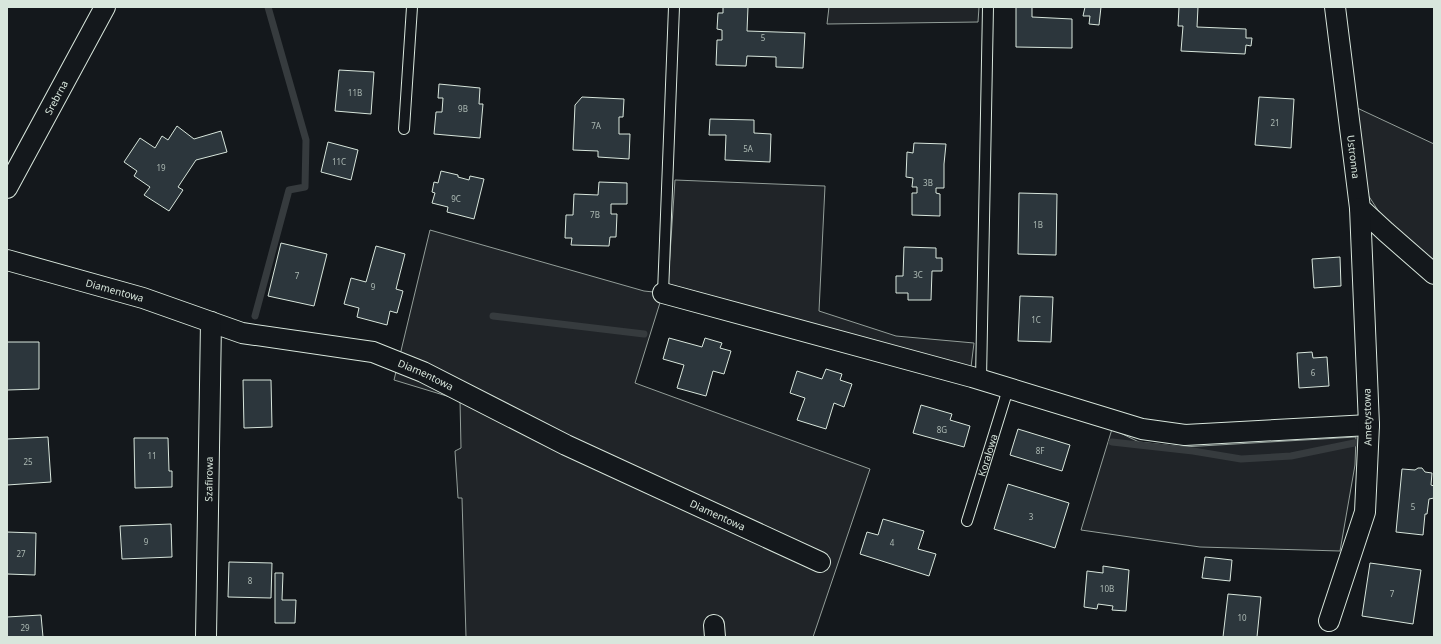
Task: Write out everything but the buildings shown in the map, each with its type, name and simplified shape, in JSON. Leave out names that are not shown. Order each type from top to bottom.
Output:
[{"type":"street","name":"Srebrna","points":[[7,188],[105,7]]},
{"type":"street","name":"Ustronna","points":[[1335,7],[1360,208]]},
{"type":"street","points":[[1360,208],[1434,274]]},
{"type":"street","name":"Ametystowa","points":[[1329,621],[1364,512],[1369,425],[1360,208]]},
{"type":"street","name":"Diamentowa","points":[[7,260],[143,298],[242,333],[373,352],[423,372],[566,445],[820,562]]},
{"type":"street","points":[[663,293],[981,380],[1142,430],[1185,435],[1369,425]]},
{"type":"street","name":"Szafirowa","points":[[206,637],[211,322]]},
{"type":"lane","points":[[404,129],[412,7]]},
{"type":"lane","points":[[663,293],[674,7]]},
{"type":"lane","points":[[981,380],[988,7]]},
{"type":"lane","name":"Koralowa","points":[[967,521],[1008,389]]},
{"type":"shaded area","points":[[829,7],[979,7],[978,22],[827,24]]},
{"type":"shaded area","points":[[1355,107],[1434,144],[1434,260],[1420,251],[1387,224],[1368,195]]},
{"type":"shaded area","points":[[675,180],[825,186],[819,311],[896,336],[974,343],[971,367],[668,284]]},
{"type":"shaded area","points":[[430,230],[644,291],[663,293],[635,383],[870,469],[813,637],[466,637],[462,498],[458,498],[455,451],[461,448],[460,400],[394,380]]},
{"type":"shaded area","points":[[1112,429],[1139,442],[1183,447],[1356,437],[1355,465],[1340,551],[1200,547],[1081,530]]},
{"type":"waterway","points":[[255,316],[289,190],[305,187],[306,140],[268,7]]},
{"type":"waterway","points":[[493,316],[644,334]]},
{"type":"waterway","points":[[1112,442],[1193,451],[1241,459],[1291,456],[1359,442]]}]
